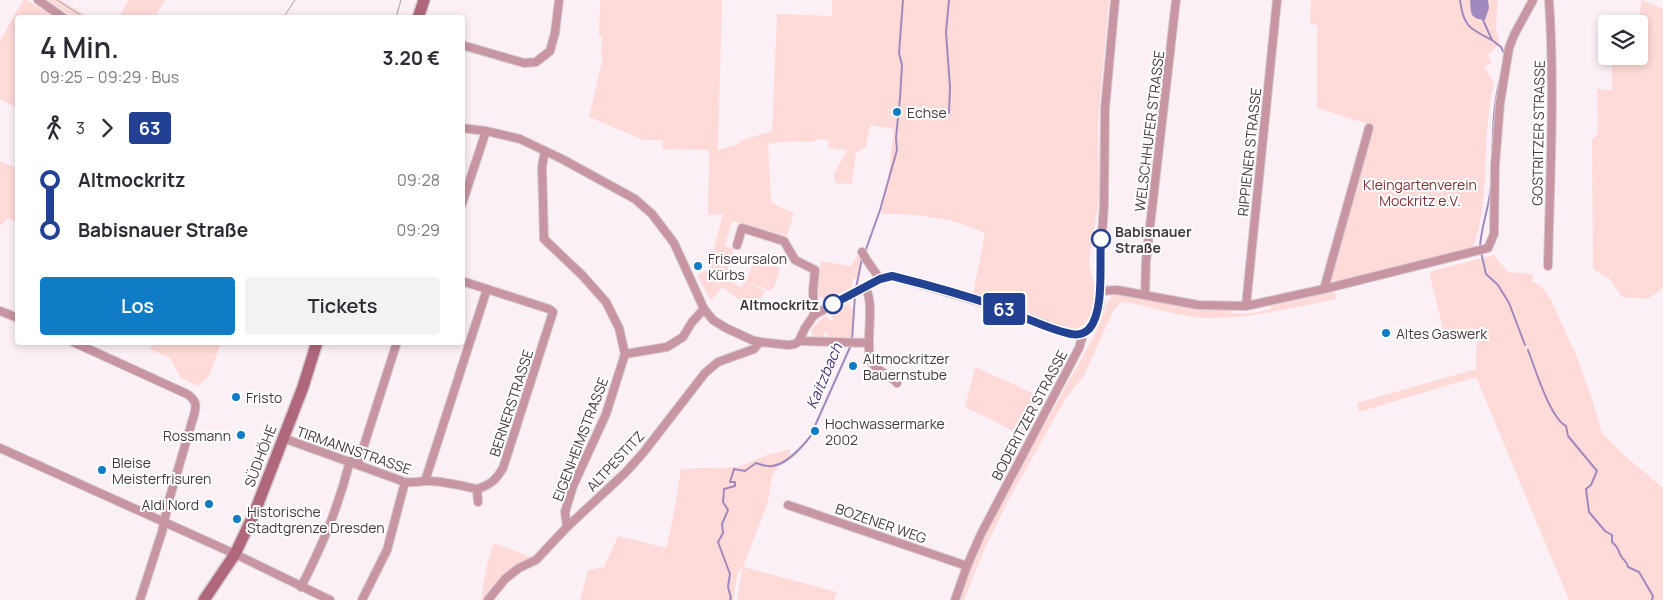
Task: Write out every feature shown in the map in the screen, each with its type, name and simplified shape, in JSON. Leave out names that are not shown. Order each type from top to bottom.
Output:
[{"type":"street","points":[[38,0],[60,15]]},
{"type":"street","points":[[419,15],[424,0]]},
{"type":"street","points":[[465,46],[524,64],[536,62],[550,51],[555,33],[559,0]]},
{"type":"street","name":"BODERITZER STRASSE","points":[[955,600],[981,534],[1079,348],[1082,338],[1081,334],[1093,323],[1098,308],[1104,204],[1104,109],[1115,0]]},
{"type":"street","name":"WELSCHHUFER STRASSE","points":[[1145,295],[1146,262],[1176,0]]},
{"type":"street","name":"RIPPIENER STRASSE","points":[[1246,306],[1277,0]]},
{"type":"street","points":[[1100,291],[1117,290],[1198,305],[1246,306],[1324,289],[1488,248],[1494,234],[1495,165],[1500,103],[1509,48],[1533,0]]},
{"type":"street","name":"GOSTRITZER STRASSE","points":[[1548,266],[1551,122],[1551,28],[1549,0]]},
{"type":"street","points":[[465,128],[520,139],[635,199],[652,214],[674,243],[704,309],[713,320],[726,328],[760,342],[795,344],[799,341],[814,315],[880,279],[892,276],[997,307],[1063,332],[1076,335],[1081,334]]},
{"type":"street","points":[[1324,289],[1369,128]]},
{"type":"street","points":[[465,195],[486,131]]},
{"type":"street","points":[[544,150],[542,168],[544,238],[582,274],[606,302],[619,328],[625,354],[667,347],[683,337],[692,322],[704,309]]},
{"type":"street","points":[[737,245],[742,228],[784,241],[795,260],[815,270],[813,290],[814,315]]},
{"type":"street","points":[[864,255],[880,279]]},
{"type":"street","points":[[425,481],[487,289],[465,282]]},
{"type":"street","name":"BERNERSTRASSE","points":[[477,489],[487,486],[496,479],[504,468],[553,312],[549,309],[487,289]]},
{"type":"street","points":[[862,290],[870,300],[868,351],[872,364],[891,376],[897,383]]},
{"type":"street","points":[[0,311],[15,317]]},
{"type":"street","points":[[799,341],[868,343]]},
{"type":"street","name":"ALTPESTITZ","points":[[488,600],[505,579],[519,568],[536,560],[567,527],[625,473],[643,453],[705,373],[718,362],[754,349],[760,342]]},
{"type":"street","points":[[80,345],[187,394],[195,401],[194,415],[140,600]]},
{"type":"street","name":"SÜDHÖHE","points":[[204,600],[234,554],[256,509],[303,387],[316,345]]},
{"type":"street","points":[[358,464],[396,345]]},
{"type":"street","name":"EIGENHEIMSTRASSE","points":[[567,527],[565,512],[573,486],[606,414],[625,354]]},
{"type":"street","name":"TIRMANNSTRASSE","points":[[283,438],[405,482],[416,484],[425,481],[477,489]]},
{"type":"street","points":[[0,448],[234,554],[330,600]]},
{"type":"street","points":[[301,587],[323,544],[341,497],[350,461]]},
{"type":"street","points":[[362,600],[387,550],[405,482]]},
{"type":"street","points":[[477,489],[478,502]]},
{"type":"street","name":"BOZENER WEG","points":[[788,505],[967,566]]},
{"type":"green space","points":[[23,0],[27,0],[53,15],[15,15],[15,107],[0,99],[0,41]]},
{"type":"green space","points":[[45,0],[61,0],[86,15],[70,15]]},
{"type":"green space","points":[[128,0],[165,0],[156,15],[120,15]]},
{"type":"green space","points":[[600,0],[722,0],[718,150],[737,145],[740,141],[772,131],[777,14],[832,16],[832,0],[1109,0],[1098,122],[1099,200],[1089,260],[1095,286],[1093,306],[1085,323],[1077,329],[1067,328],[1029,313],[973,295],[985,233],[947,220],[908,214],[881,214],[889,172],[894,129],[870,125],[866,147],[856,153],[852,184],[835,183],[834,174],[847,150],[828,148],[829,140],[819,139],[810,142],[792,141],[768,144],[771,201],[779,207],[794,213],[787,236],[732,221],[725,246],[734,249],[725,278],[740,287],[747,280],[754,259],[780,268],[774,288],[769,291],[749,281],[765,291],[761,298],[752,304],[743,303],[722,287],[711,301],[697,275],[708,270],[723,214],[708,215],[709,150],[662,149],[663,140],[644,140],[589,117],[603,57],[601,56],[602,36],[599,35]]},
{"type":"green space","name":"Kleingartenverein Mockritz e.V.","points":[[1311,0],[1470,0],[1470,2],[1489,8],[1488,0],[1498,0],[1496,28],[1500,43],[1488,55],[1492,62],[1484,67],[1494,83],[1488,117],[1482,213],[1472,249],[1327,284],[1372,130],[1375,126],[1317,108],[1317,25],[1310,24]]},
{"type":"green space","points":[[1642,0],[1663,9],[1663,288],[1648,299],[1622,297],[1610,279],[1593,269],[1592,140],[1598,133],[1597,89],[1612,90],[1612,65],[1648,65],[1648,15],[1640,15]]},
{"type":"green space","points":[[0,161],[15,167],[15,222],[8,218],[0,226]]},
{"type":"green space","points":[[1494,255],[1508,272],[1533,274],[1532,281],[1541,286],[1550,298],[1577,357],[1602,433],[1624,455],[1663,488],[1663,600],[1569,600],[1476,377],[1359,412],[1357,403],[1476,369],[1477,333],[1443,329],[1429,272]]},
{"type":"green space","points":[[857,256],[861,257],[857,277],[853,279],[852,287],[826,300],[821,297],[817,289],[817,277],[821,261],[851,266]]},
{"type":"green space","points":[[1335,292],[1336,299],[1270,312],[1221,318],[1193,317],[1121,302],[1113,311],[1084,376],[1066,398],[1010,497],[985,548],[964,600],[959,600],[999,506],[1095,334],[1108,301],[1118,293],[1188,307],[1231,310],[1232,313],[1248,314],[1271,309],[1270,306]]},
{"type":"green space","points":[[850,303],[853,309],[851,339],[827,339],[828,333],[825,332],[823,338],[812,338],[811,329],[825,316],[831,321],[833,319],[830,313]]},
{"type":"green space","points":[[152,345],[220,345],[209,376],[198,386],[181,378],[170,358],[150,349]]},
{"type":"green space","points":[[975,367],[1044,398],[1025,438],[965,407]]},
{"type":"green space","points":[[790,449],[791,456],[779,466],[772,476],[768,502],[743,567],[837,592],[834,600],[737,600],[742,568],[738,572],[733,600],[580,600],[588,570],[604,567],[618,536],[666,548],[681,469],[738,467],[767,455]]},
{"type":"green space","points":[[494,543],[533,558],[511,570],[486,600],[481,600],[487,564]]},
{"type":"shaded area","points":[[1470,0],[1488,0],[1489,8],[1485,20],[1473,16]]},
{"type":"waterway","name":"Kaitzbach","points":[[865,252],[880,210],[897,150],[896,138],[902,65],[899,53],[903,0]]},
{"type":"waterway","points":[[949,0],[946,32],[950,87],[949,113]]},
{"type":"waterway","points":[[1460,0],[1463,16],[1469,26],[1492,40]]},
{"type":"waterway","points":[[1483,20],[1492,40],[1501,47],[1505,55]]},
{"type":"waterway","points":[[1480,247],[1491,187],[1495,104],[1501,76]]},
{"type":"waterway","points":[[1481,252],[1486,274],[1498,285],[1509,303],[1525,345]]},
{"type":"waterway","name":"Kaitzbach","points":[[856,288],[862,258]]},
{"type":"waterway","name":"Kaitzbach","points":[[852,340],[855,295]]},
{"type":"waterway","name":"Kaitzbach","points":[[730,600],[728,587],[730,574],[718,542],[723,533],[722,524],[728,510],[723,502],[724,489],[735,486],[735,482],[730,482],[734,469],[745,471],[756,463],[768,466],[780,464],[792,456],[810,437],[851,345]]},
{"type":"waterway","points":[[1528,350],[1554,413],[1566,426],[1568,436],[1597,471],[1591,485],[1586,489],[1589,512],[1605,531],[1612,535],[1612,542],[1628,567],[1639,572],[1653,596],[1652,600]]},
{"type":"tram line","points":[[57,0],[80,15]]},
{"type":"tram line","points":[[285,15],[295,0]]},
{"type":"tram line","points":[[397,15],[401,0]]},
{"type":"bus line","name":"63","points":[[833,304],[880,279],[892,276],[997,307],[1063,332],[1076,335],[1081,334],[1093,323],[1100,299],[1101,239]]},
{"type":"place","name":"Echse","points":[[897,112]]},
{"type":"place","name":"Babisnauer Straße","points":[[1101,239]]},
{"type":"place","name":"Friseursalon Kürbs","points":[[698,266]]},
{"type":"place","name":"Altmockritz","points":[[833,304]]},
{"type":"place","name":"Altes Gaswerk","points":[[1386,333]]},
{"type":"place","name":"Altmockritzer Bauernstube","points":[[853,366]]},
{"type":"place","name":"Fristo","points":[[236,397]]},
{"type":"place","name":"Hochwassermarke 2002","points":[[815,431]]},
{"type":"place","name":"Rossmann","points":[[241,435]]},
{"type":"place","name":"Bleise Meisterfrisuren","points":[[102,470]]},
{"type":"place","name":"Aldi Nord","points":[[209,504]]},
{"type":"place","name":"Historische Stadtgrenze Dresden","points":[[237,519]]}]
